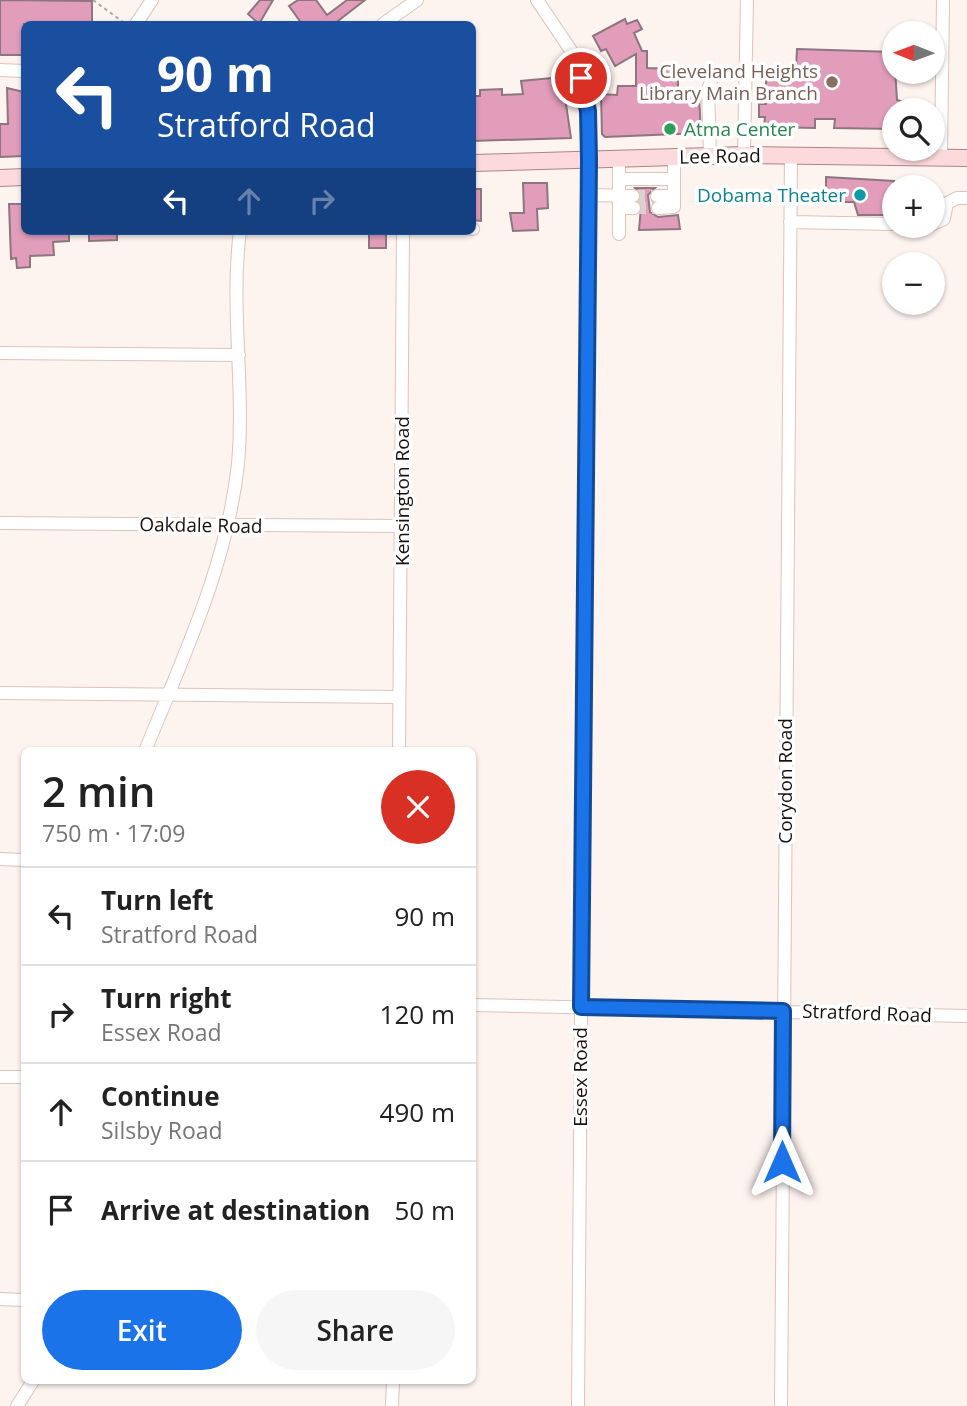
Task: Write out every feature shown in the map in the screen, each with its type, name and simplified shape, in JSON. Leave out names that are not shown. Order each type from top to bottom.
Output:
[{"type":"main road","name":"Lee Road","points":[[476,163],[744,155],[882,156]]},
{"type":"main road","name":"Lee Road","points":[[945,157],[967,158]]},
{"type":"main road","points":[[0,178],[21,177]]},
{"type":"street","points":[[131,21],[152,0]]},
{"type":"street","points":[[387,21],[417,0]]},
{"type":"street","name":"Essex Road","points":[[537,0],[559,29],[581,78],[588,111],[578,1406]]},
{"type":"street","points":[[744,155],[747,0]]},
{"type":"street","points":[[942,98],[943,0]]},
{"type":"street","points":[[0,70],[21,71]]},
{"type":"street","points":[[710,156],[708,89],[714,74],[746,74]]},
{"type":"street","name":"Corydon Road","points":[[781,1406],[791,155]]},
{"type":"street","points":[[657,202],[674,196],[674,158]]},
{"type":"street","points":[[619,159],[619,234]]},
{"type":"street","points":[[619,179],[674,179]]},
{"type":"street","points":[[589,195],[619,202],[634,202]]},
{"type":"street","points":[[945,214],[947,203],[957,198],[967,198]]},
{"type":"street","points":[[790,222],[882,224]]},
{"type":"street","points":[[147,747],[192,639],[229,526],[238,463],[239,355],[236,286],[240,235]]},
{"type":"street","name":"Kensington Road","points":[[399,747],[403,526],[403,235]]},
{"type":"street","points":[[0,353],[239,355]]},
{"type":"street","name":"Oakdale Road","points":[[0,523],[403,526]]},
{"type":"street","points":[[0,693],[399,697]]},
{"type":"street","points":[[0,859],[21,860]]},
{"type":"street","name":"Stratford Road","points":[[476,1005],[967,1016]]},
{"type":"street","points":[[0,1077],[21,1077]]},
{"type":"street","points":[[0,1300],[21,1300]]},
{"type":"street","points":[[17,1406],[31,1384]]},
{"type":"street","points":[[392,1406],[393,1384]]},
{"type":"path","points":[[93,0],[126,21]]},
{"type":"building","points":[[0,0],[92,1],[92,21],[21,21],[21,55],[0,55]]},
{"type":"building","points":[[260,0],[273,0],[261,21],[256,21],[248,14]]},
{"type":"building","points":[[298,0],[316,0],[327,15],[347,0],[365,0],[338,21],[300,21],[289,6]]},
{"type":"building","points":[[625,19],[627,24],[637,20],[642,29],[634,33],[642,51],[647,51],[647,68],[678,69],[678,96],[699,96],[701,133],[605,137],[602,134],[601,94],[617,95],[618,86],[636,86],[636,54],[615,66],[606,49],[601,51],[593,36]]},
{"type":"building","name":"Cleveland Heights Library Main Branch","points":[[797,49],[882,52],[882,84],[896,84],[897,98],[882,98],[882,129],[834,128],[835,119],[815,119],[815,128],[764,127],[765,117],[759,117],[759,104],[766,104],[766,69],[796,70]]},
{"type":"building","points":[[562,77],[571,138],[476,141],[476,96],[480,96],[480,90],[502,89],[502,95],[523,94],[521,81]]},
{"type":"building","points":[[7,88],[21,91],[21,156],[0,157],[0,124],[8,124]]},
{"type":"building","name":"Dobama Theater","points":[[826,177],[882,180],[882,215],[858,215],[854,202],[826,202]]},
{"type":"building","points":[[523,183],[547,183],[548,208],[537,209],[538,230],[513,231],[510,213],[524,213]]},
{"type":"building","points":[[635,188],[655,188],[648,195],[650,212],[658,217],[678,215],[680,229],[639,230],[642,196]]},
{"type":"building","points":[[476,189],[481,189],[481,221],[476,220]]},
{"type":"building","points":[[9,204],[21,204],[21,235],[69,235],[69,241],[53,242],[54,255],[30,256],[30,267],[17,268],[16,258],[11,259]]},
{"type":"building","points":[[89,235],[117,235],[117,240],[89,241]]},
{"type":"building","points":[[369,235],[386,235],[386,248],[369,248]]},
{"type":"tunnel","points":[[633,196],[657,196]]},
{"type":"tunnel","points":[[634,208],[658,208]]},
{"type":"place","name":"Cleveland Heights Library Main Branch","points":[[832,82]]},
{"type":"place","name":"Atma Center","points":[[670,129]]},
{"type":"place","name":"Dobama Theater","points":[[860,195]]},
{"type":"route","points":[[581,78],[588,111],[589,160],[581,1007],[783,1011],[782,1162]]}]
